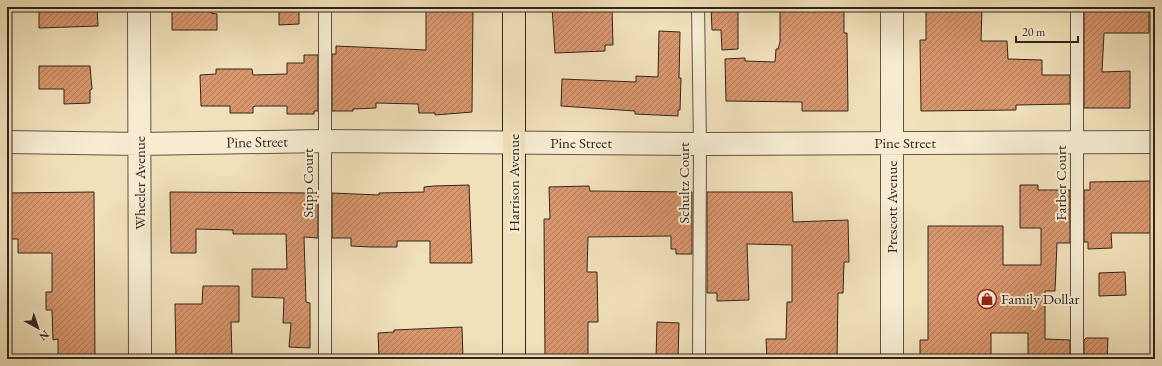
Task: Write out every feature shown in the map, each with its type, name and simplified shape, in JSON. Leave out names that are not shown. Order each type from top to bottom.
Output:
[{"type":"main road","name":"Harrison Avenue","points":[[514,7],[514,359]]},
{"type":"street","name":"Wheeler Avenue","points":[[139,7],[140,359]]},
{"type":"street","name":"Prescott Avenue","points":[[892,7],[892,359]]},
{"type":"street","name":"Pine Street","points":[[7,142],[140,144],[324,141],[700,144],[1155,142]]},
{"type":"lane","name":"Stipp Court","points":[[325,7],[325,359]]},
{"type":"lane","name":"Schultz Court","points":[[698,7],[700,144],[699,359]]},
{"type":"lane","name":"Farber Court","points":[[1076,359],[1077,7]]},
{"type":"building","points":[[39,7],[97,7],[98,26],[39,28]]},
{"type":"building","points":[[172,7],[211,7],[211,13],[217,14],[217,30],[172,30]]},
{"type":"building","points":[[279,7],[299,7],[299,24],[279,25]]},
{"type":"building","points":[[426,7],[473,7],[472,112],[435,115],[435,113],[419,113],[418,104],[376,103],[376,108],[353,109],[353,111],[332,111],[332,54],[336,54],[336,46],[426,50]]},
{"type":"building","points":[[552,7],[612,7],[613,45],[605,45],[605,51],[555,53]]},
{"type":"building","points":[[711,7],[738,7],[738,49],[722,50],[721,30],[712,30]]},
{"type":"building","points":[[780,7],[844,7],[844,33],[847,33],[848,111],[802,111],[802,102],[726,101],[725,59],[745,58],[745,61],[775,62],[776,49],[778,49],[780,42]]},
{"type":"building","points":[[926,7],[982,7],[981,41],[1007,41],[1008,59],[1042,60],[1042,75],[1070,75],[1070,104],[1016,105],[1016,110],[921,111],[920,40],[926,40]]},
{"type":"building","points":[[1084,7],[1149,7],[1149,33],[1104,33],[1102,72],[1130,71],[1130,108],[1084,108]]},
{"type":"building","points":[[659,31],[680,32],[679,78],[681,78],[680,110],[678,110],[678,116],[635,114],[635,111],[561,106],[562,79],[636,82],[636,76],[658,77]]},
{"type":"building","points":[[304,55],[318,55],[318,111],[314,111],[314,114],[287,114],[287,106],[256,106],[253,107],[253,113],[230,113],[230,106],[201,106],[200,75],[216,74],[216,69],[252,69],[253,75],[287,74],[287,63],[304,63]]},
{"type":"building","points":[[39,66],[90,66],[92,89],[90,90],[90,103],[64,104],[64,89],[39,89]]},
{"type":"building","points":[[1153,181],[1154,233],[1111,233],[1112,248],[1088,249],[1088,242],[1084,242],[1084,190],[1090,190],[1090,182]]},
{"type":"building","points":[[469,185],[472,263],[430,263],[430,241],[397,241],[397,247],[371,247],[351,246],[351,238],[332,238],[332,193],[379,195],[379,193],[424,192],[424,187]]},
{"type":"building","name":"Family Dollar","points":[[1020,185],[1038,185],[1038,190],[1070,190],[1070,243],[1057,243],[1055,291],[1045,291],[1045,339],[1070,340],[1070,359],[1028,359],[1028,333],[991,333],[991,359],[920,359],[920,340],[928,340],[928,226],[1003,226],[1003,265],[1041,265],[1041,228],[1020,228]]},
{"type":"building","points":[[589,186],[590,191],[692,192],[692,254],[676,254],[676,249],[671,249],[671,236],[588,237],[587,272],[597,272],[598,322],[588,322],[588,359],[545,359],[544,219],[550,219],[549,187]]},
{"type":"building","points":[[94,192],[95,359],[58,359],[58,339],[53,340],[52,310],[46,310],[46,292],[52,292],[52,253],[18,253],[18,239],[7,239],[7,193]]},
{"type":"building","points":[[170,192],[318,193],[318,238],[304,237],[306,302],[310,303],[310,348],[289,347],[291,323],[283,323],[284,298],[252,297],[252,269],[287,269],[286,234],[233,234],[233,230],[196,229],[196,253],[171,253]]},
{"type":"building","points":[[707,192],[792,192],[793,222],[848,220],[849,262],[844,262],[843,293],[838,293],[837,359],[767,359],[766,339],[786,339],[787,302],[792,302],[792,245],[747,244],[749,300],[717,301],[717,293],[707,293]]},
{"type":"building","points":[[1125,272],[1126,295],[1099,296],[1099,273]]},
{"type":"building","points":[[203,286],[239,286],[239,322],[231,322],[232,359],[176,359],[175,304],[202,304]]},
{"type":"building","points":[[657,322],[679,323],[678,359],[656,359]]},
{"type":"building","points":[[462,327],[463,359],[379,359],[378,333],[394,332],[394,330]]},
{"type":"building","points":[[1086,338],[1108,338],[1107,359],[1084,359],[1084,340]]},
{"type":"place","name":"Family Dollar","points":[[987,299]]}]
